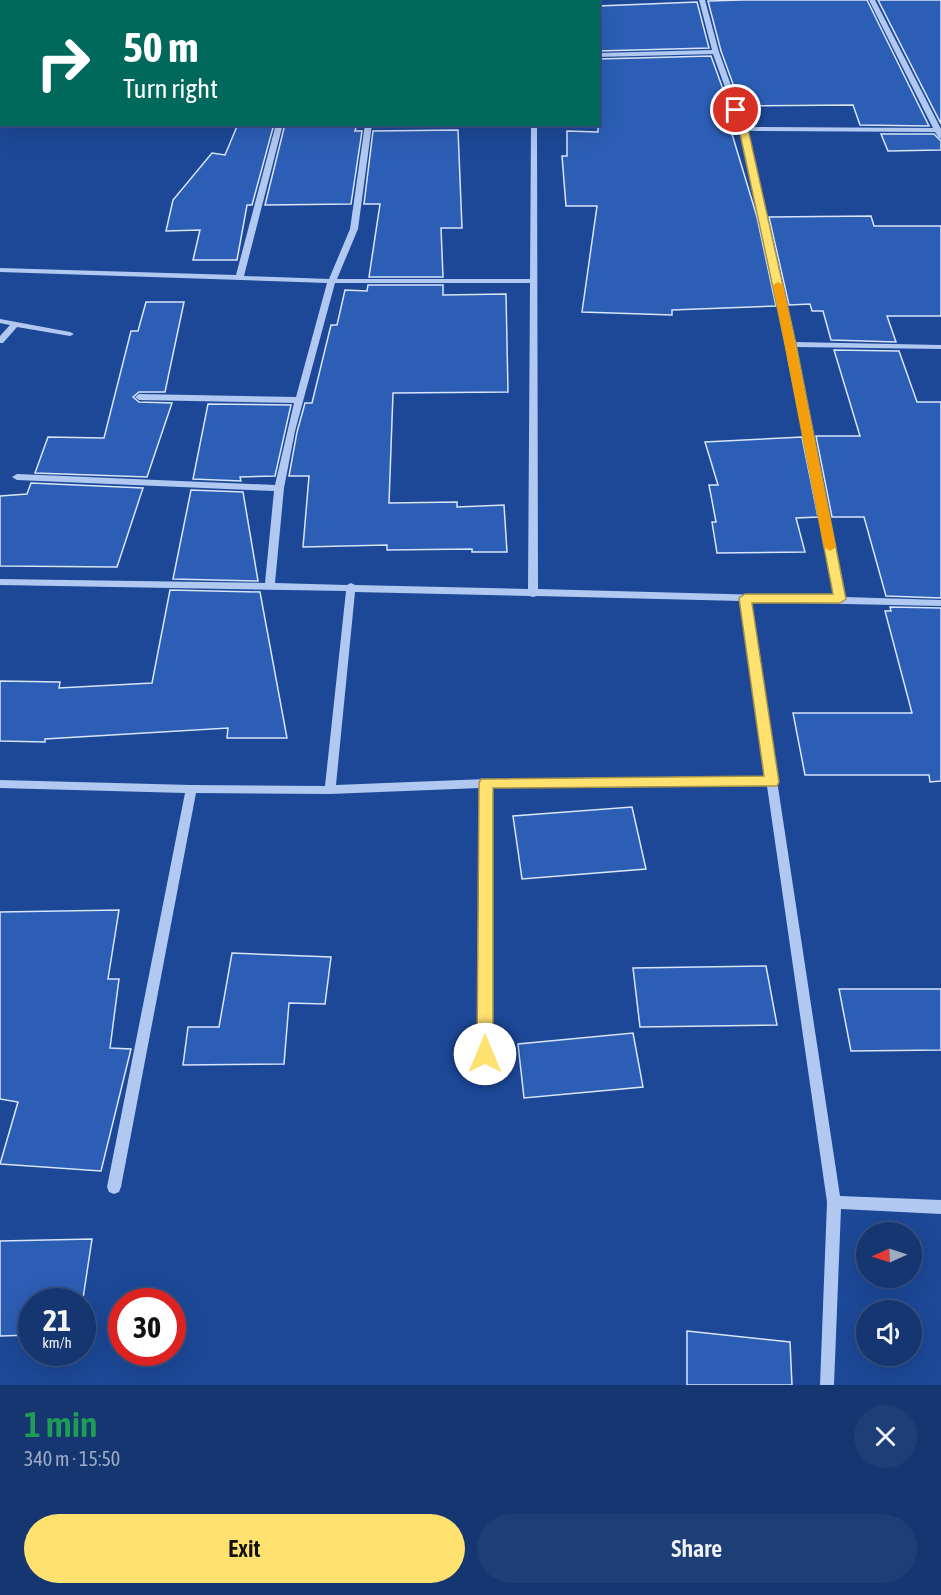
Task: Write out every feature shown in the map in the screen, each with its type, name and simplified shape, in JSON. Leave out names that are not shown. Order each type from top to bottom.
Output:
[{"type":"street","points":[[702,0],[716,52],[743,129],[791,344],[840,599]]},
{"type":"street","points":[[743,129],[940,134],[872,0]]},
{"type":"street","points":[[600,55],[716,52]]},
{"type":"street","points":[[239,279],[279,126]]},
{"type":"street","points":[[270,586],[279,488],[332,281],[354,229],[369,126]]},
{"type":"street","points":[[534,126],[534,594]]},
{"type":"street","points":[[0,270],[332,281],[534,281]]},
{"type":"street","points":[[0,321],[70,334]]},
{"type":"street","points":[[0,341],[15,324]]},
{"type":"street","points":[[791,344],[941,347]]},
{"type":"street","points":[[140,397],[300,400]]},
{"type":"street","points":[[17,477],[279,488]]},
{"type":"street","points":[[0,582],[351,586],[534,594],[941,603]]},
{"type":"street","points":[[330,790],[351,586]]},
{"type":"street","points":[[745,598],[834,1202],[827,1385]]},
{"type":"street","points":[[0,784],[330,790],[486,783],[772,782]]},
{"type":"street","points":[[485,1054],[486,783]]},
{"type":"street","points":[[114,1187],[191,789]]},
{"type":"street","points":[[834,1202],[941,1207]]},
{"type":"building","points":[[867,0],[929,126],[860,125],[853,105],[741,106],[721,51],[708,1]]},
{"type":"building","points":[[878,0],[941,0],[941,124]]},
{"type":"building","points":[[697,2],[709,48],[600,51],[600,6]]},
{"type":"building","points":[[711,56],[729,106],[726,106],[734,124],[729,124],[757,217],[776,306],[672,310],[672,315],[582,312],[597,206],[566,206],[562,156],[567,156],[567,131],[598,132],[598,126],[600,126],[600,59]]},
{"type":"building","points":[[237,126],[273,126],[252,205],[247,205],[237,260],[193,260],[200,230],[166,231],[173,200],[212,153],[225,155]]},
{"type":"building","points":[[285,126],[356,126],[355,131],[362,131],[351,204],[265,205]]},
{"type":"building","points":[[458,130],[462,228],[441,228],[443,277],[369,277],[380,204],[364,204],[373,131]]},
{"type":"building","points":[[881,134],[934,134],[941,141],[941,150],[888,151]]},
{"type":"building","points":[[871,216],[874,226],[941,226],[941,316],[887,316],[896,342],[831,340],[823,311],[812,311],[810,304],[789,305],[769,217]]},
{"type":"building","points":[[368,285],[443,285],[443,295],[506,294],[508,392],[393,393],[389,503],[457,502],[457,507],[504,505],[507,552],[472,552],[472,549],[387,550],[387,545],[303,547],[309,476],[289,476],[297,432],[305,403],[312,403],[331,325],[337,325],[345,290],[367,291]]},
{"type":"building","points":[[146,302],[184,302],[165,392],[139,392],[133,397],[139,402],[172,403],[147,477],[35,473],[48,437],[104,438],[131,331],[138,331]]},
{"type":"building","points":[[834,350],[899,351],[917,402],[941,402],[941,598],[886,596],[864,517],[832,517],[816,436],[860,436]]},
{"type":"building","points":[[208,404],[291,405],[275,476],[240,477],[241,481],[193,479]]},
{"type":"building","points":[[802,437],[818,517],[796,518],[805,552],[717,553],[712,522],[716,522],[709,485],[718,485],[705,442]]},
{"type":"building","points":[[31,483],[143,488],[117,567],[0,566],[0,496],[27,494]]},
{"type":"building","points":[[191,490],[243,492],[258,581],[173,579]]},
{"type":"building","points":[[170,590],[260,592],[287,738],[227,738],[228,728],[45,739],[45,742],[0,741],[0,681],[60,682],[59,688],[152,683]]},
{"type":"building","points":[[890,607],[941,608],[941,781],[930,782],[929,775],[805,775],[793,713],[912,713],[885,611],[891,611]]},
{"type":"building","points":[[632,807],[646,869],[522,879],[513,816]]},
{"type":"building","points":[[119,910],[108,979],[119,979],[110,1048],[131,1049],[101,1171],[0,1164],[18,1102],[0,1099],[0,912]]},
{"type":"building","points":[[232,953],[331,957],[325,1004],[289,1003],[284,1064],[183,1065],[188,1027],[219,1027]]},
{"type":"building","points":[[766,966],[777,1025],[640,1027],[633,968]]},
{"type":"building","points":[[839,989],[941,989],[941,1050],[851,1051]]},
{"type":"building","points":[[633,1033],[643,1087],[524,1098],[518,1044]]},
{"type":"building","points":[[92,1239],[85,1288],[18,1288],[18,1335],[0,1336],[0,1241]]},
{"type":"building","points":[[687,1331],[790,1342],[792,1385],[687,1385]]},
{"type":"slow traffic","points":[[778,285],[830,547]]},
{"type":"route","points":[[485,1054],[486,783],[772,782],[745,598],[840,599],[791,344],[743,129],[736,110]]}]
